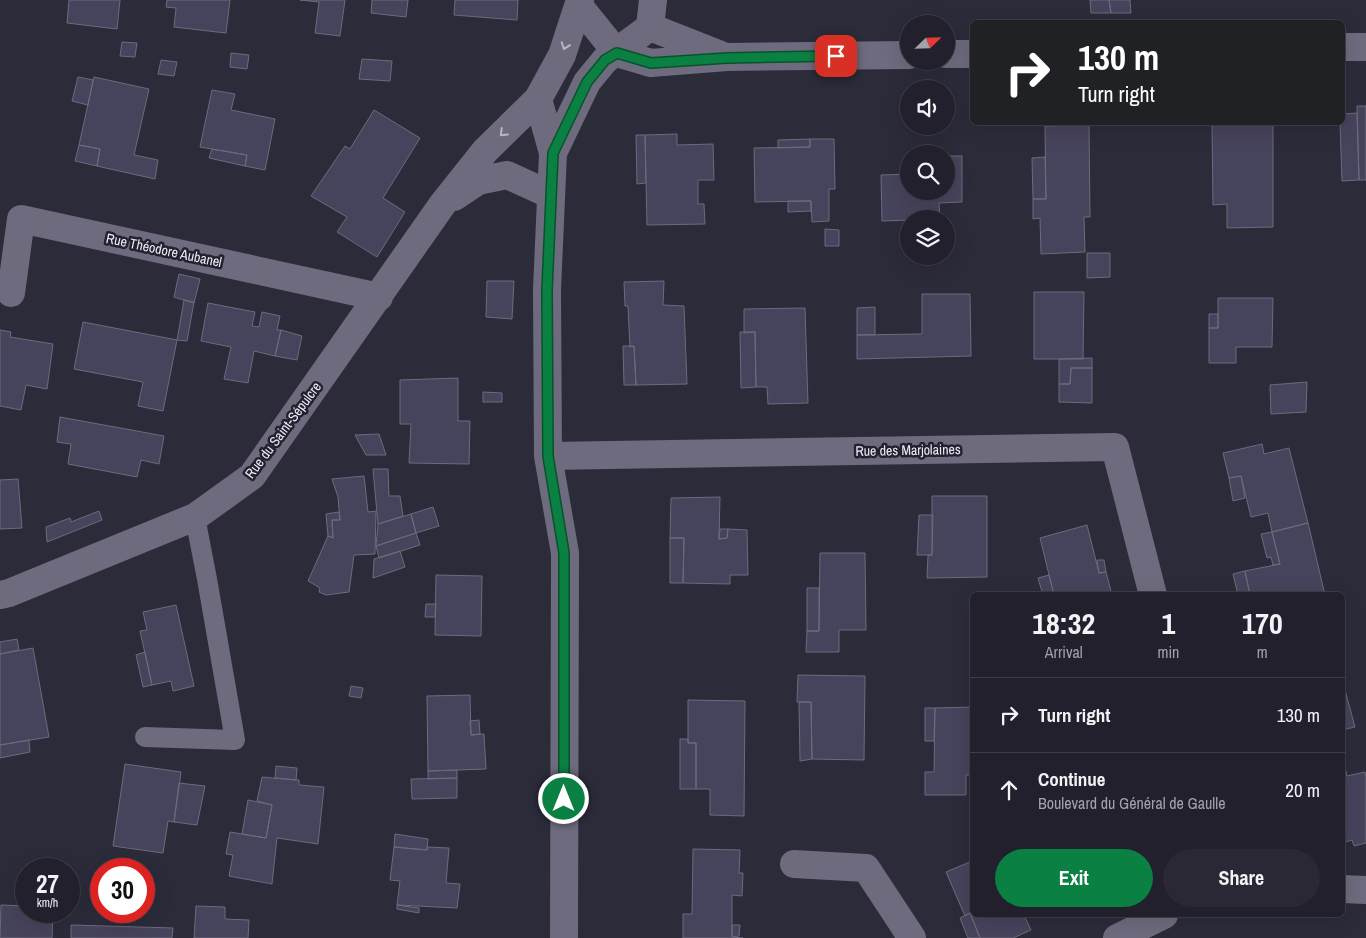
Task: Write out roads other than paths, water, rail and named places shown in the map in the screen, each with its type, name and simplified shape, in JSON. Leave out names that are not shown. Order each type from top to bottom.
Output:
[{"type":"street","points":[[553,153],[587,82],[605,60],[650,27],[653,0]]},
{"type":"street","points":[[580,3],[617,53],[651,63],[727,58],[900,55]]},
{"type":"street","name":"Rue du Saint-Sépulcre","points":[[0,595],[9,593],[194,517],[252,476],[442,205],[485,151],[538,99],[562,55],[580,3]]},
{"type":"street","points":[[650,27],[727,58]]},
{"type":"street","points":[[1345,47],[1366,46]]},
{"type":"street","points":[[955,54],[970,54]]},
{"type":"street","points":[[538,99],[553,153],[547,290],[548,456],[564,553],[564,938]]},
{"type":"street","name":"Rue du Saint-Sépulcre","points":[[442,205],[478,181],[507,175],[551,195]]},
{"type":"street","name":"Rue Théodore Aubanel","points":[[11,293],[22,219],[379,297]]},
{"type":"street","name":"Rue des Marjolaines","points":[[548,456],[1115,447],[1152,592]]},
{"type":"street","points":[[794,864],[866,868],[912,938]]},
{"type":"street","points":[[1345,889],[1366,890]]},
{"type":"street","points":[[1117,938],[1160,917]]},
{"type":"lane","points":[[145,737],[234,740],[207,579],[194,517]]}]
